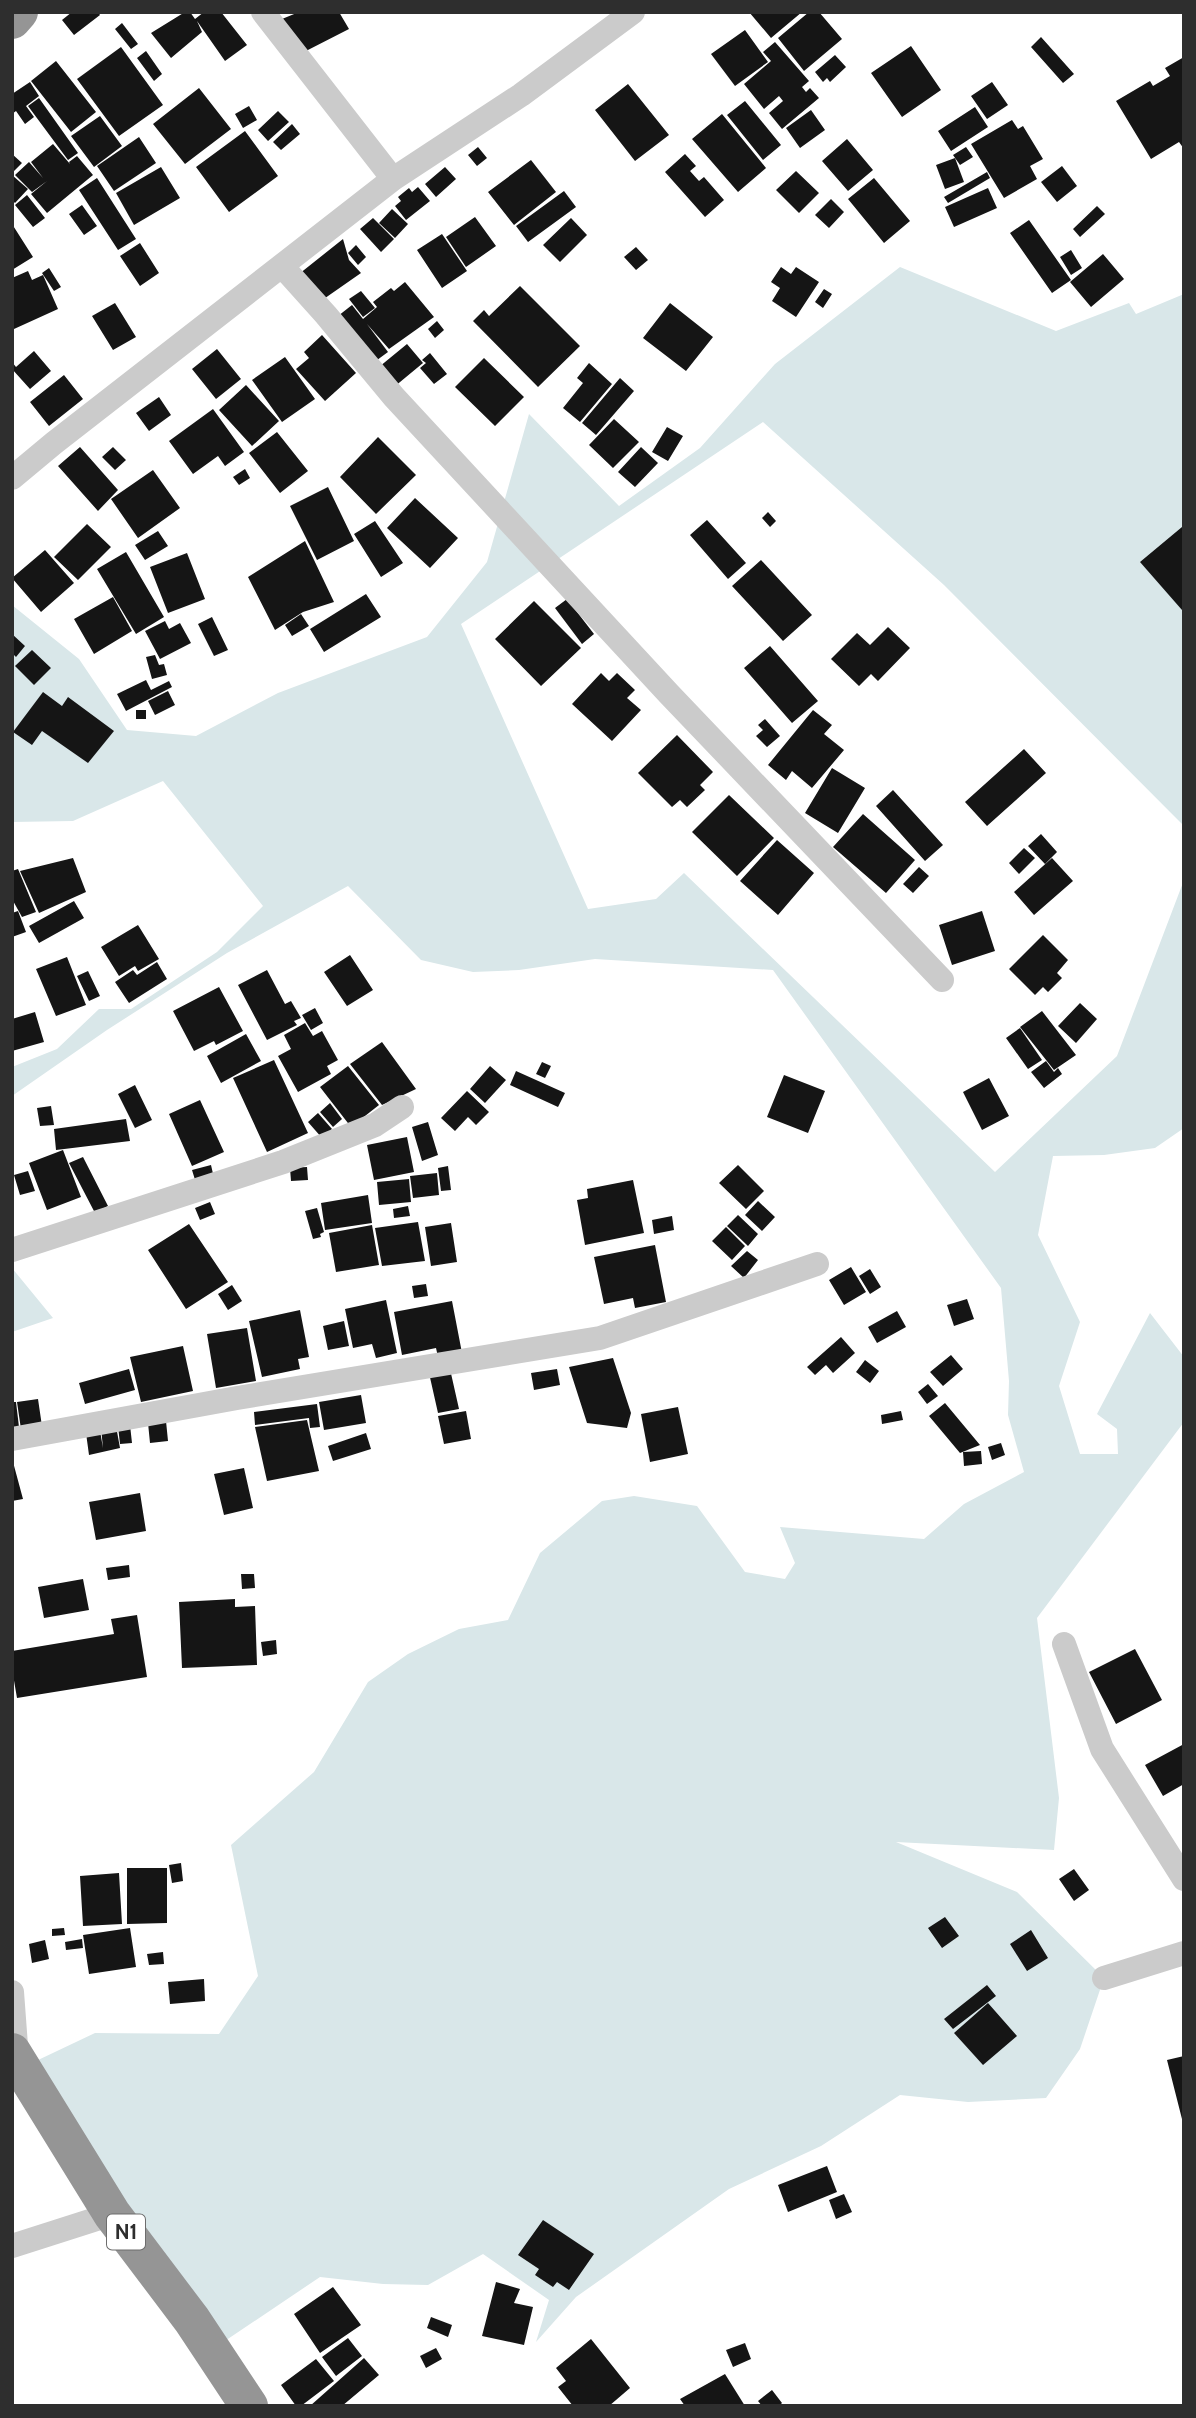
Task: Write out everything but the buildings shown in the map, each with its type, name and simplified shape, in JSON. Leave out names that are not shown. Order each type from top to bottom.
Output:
[{"type":"highway","points":[[12,20],[19,12]]},
{"type":"highway","name":"N1","points":[[15,2056],[112,2214],[192,2320],[249,2406]]},
{"type":"street","points":[[263,12],[393,178]]},
{"type":"street","points":[[12,478],[393,178],[521,95],[634,12]]},
{"type":"street","points":[[282,266],[394,397],[669,694],[942,980]]},
{"type":"street","points":[[12,1250],[283,1162],[374,1125],[402,1107]]},
{"type":"street","points":[[12,1439],[237,1398],[600,1338],[817,1264]]},
{"type":"street","points":[[1064,1644],[1102,1749],[1184,1879]]},
{"type":"street","points":[[1104,1978],[1184,1952]]},
{"type":"street","points":[[12,1992],[15,2056]]},
{"type":"street","points":[[12,2246],[112,2214]]},
{"type":"shaded area","points":[[900,267],[1056,331],[1129,303],[1136,314],[1184,294],[1184,826],[944,585],[763,422],[461,624],[588,909],[656,899],[684,873],[995,1172],[1117,1056],[1184,880],[1184,1128],[1155,1148],[1104,1155],[1053,1156],[1038,1235],[1080,1322],[1059,1386],[1080,1454],[1118,1454],[1117,1429],[1097,1414],[1150,1313],[1184,1357],[1184,1422],[1037,1618],[1059,1798],[1054,1850],[896,1842],[1017,1892],[1104,1978],[1080,2049],[1046,2098],[968,2102],[900,2095],[821,2146],[729,2189],[576,2297],[536,2342],[549,2300],[483,2254],[428,2285],[383,2284],[320,2277],[210,2351],[17,2070],[95,2033],[219,2034],[258,1976],[231,1845],[314,1772],[368,1682],[408,1654],[459,1629],[508,1620],[540,1553],[602,1501],[634,1496],[697,1506],[745,1572],[785,1579],[795,1563],[780,1527],[924,1539],[964,1504],[1024,1472],[1008,1415],[1009,1381],[1001,1288],[773,970],[595,959],[519,970],[473,972],[421,960],[348,886],[227,953],[107,1030],[12,1096],[12,1067],[57,1049],[99,1009],[131,1009],[217,952],[263,906],[163,781],[73,821],[12,822],[12,605],[79,659],[127,730],[196,736],[278,693],[427,637],[487,562],[529,414],[619,506],[700,448],[775,364]]},
{"type":"shaded area","points":[[12,1268],[53,1318],[12,1332]]}]
